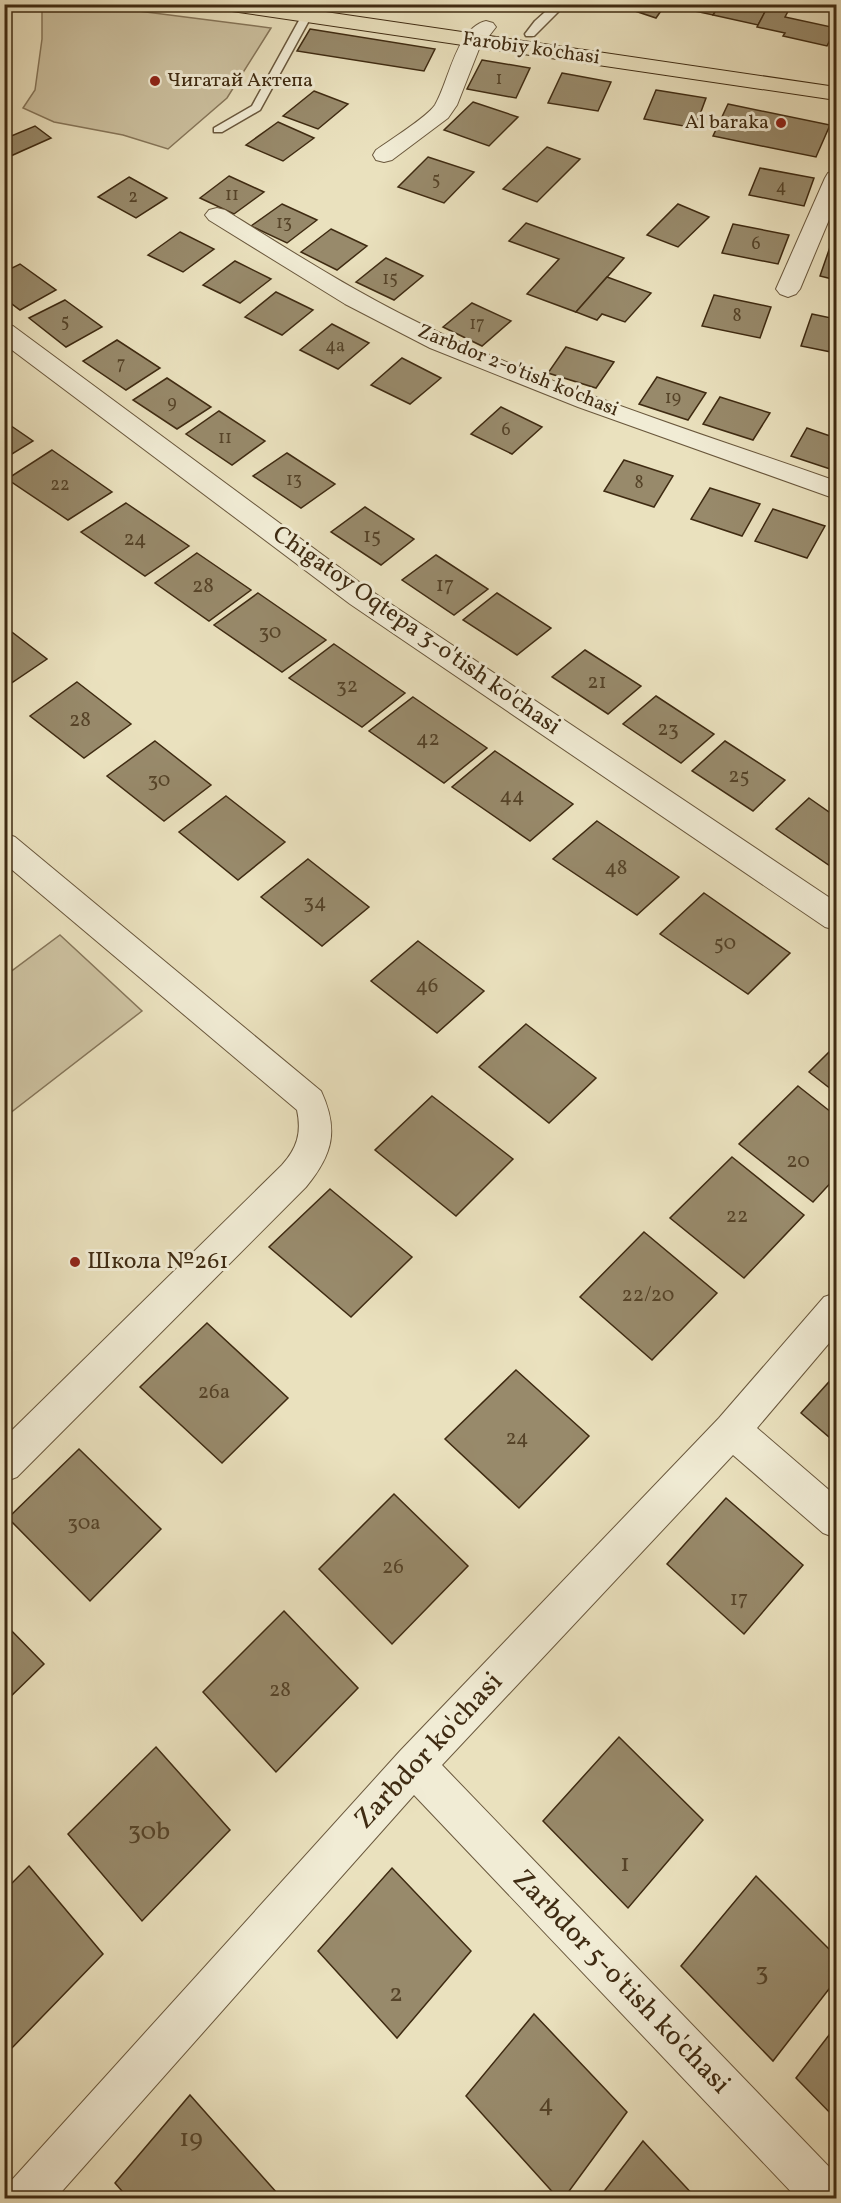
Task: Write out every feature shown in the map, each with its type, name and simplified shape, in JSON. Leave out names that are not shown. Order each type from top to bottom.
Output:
[{"type":"main road","name":"Farobiy ko'chasi","points":[[225,4],[308,10],[481,34],[837,94]]},
{"type":"main road","name":"Farobiy ko'chasi","points":[[334,4],[481,34],[530,34],[837,79]]},
{"type":"street","points":[[384,155],[440,113],[446,105],[469,48],[481,34]]},
{"type":"street","points":[[788,289],[837,178]]},
{"type":"street","name":"Zarbdor 2-o'tish ko'chasi","points":[[218,215],[353,298],[439,342],[627,416],[837,490]]},
{"type":"street","name":"Chigatoy Oqtepa 3-o'tish ko'chasi","points":[[4,332],[360,597],[837,918]]},
{"type":"street","points":[[4,845],[309,1101],[314,1111],[316,1131],[312,1150],[294,1176],[4,1464]]},
{"type":"street","name":"Zarbdor ko'chasi","points":[[26,2199],[414,1765],[732,1430],[837,1309]]},
{"type":"street","points":[[732,1430],[837,1520]]},
{"type":"street","name":"Zarbdor 5-o'tish ko'chasi","points":[[414,1765],[828,2199]]},
{"type":"lane","points":[[530,34],[561,4]]},
{"type":"lane","points":[[218,130],[256,108],[308,10]]},
{"type":"shaded area","points":[[42,5],[91,5],[271,28],[227,98],[168,149],[123,135],[54,122],[23,108],[35,90],[42,39]]},
{"type":"shaded area","points":[[60,935],[142,1011],[5,1117],[5,976]]},
{"type":"building","points":[[614,4],[654,4],[663,8],[656,18]]},
{"type":"building","points":[[662,4],[720,4],[713,15]]},
{"type":"building","points":[[720,4],[756,4],[768,7],[758,25],[713,15]]},
{"type":"building","points":[[769,4],[791,6],[785,17],[836,28],[836,43],[829,42],[827,46],[783,36],[785,33],[757,27]]},
{"type":"building","points":[[310,29],[435,49],[424,71],[297,51]]},
{"type":"building","points":[[482,60],[530,68],[516,98],[467,89]]},
{"type":"building","points":[[562,73],[611,82],[598,111],[548,103]]},
{"type":"building","points":[[656,90],[706,98],[695,128],[644,119]]},
{"type":"building","points":[[314,91],[348,104],[318,129],[283,116]]},
{"type":"building","points":[[473,102],[518,117],[489,146],[444,130]]},
{"type":"building","points":[[728,104],[830,125],[816,157],[713,136]]},
{"type":"building","points":[[278,122],[314,138],[283,161],[246,145]]},
{"type":"building","points":[[35,126],[51,138],[4,159],[4,139]]},
{"type":"building","points":[[547,147],[580,159],[537,202],[503,189]]},
{"type":"building","points":[[428,157],[474,172],[444,203],[398,187]]},
{"type":"building","points":[[760,168],[814,178],[804,206],[749,195]]},
{"type":"building","points":[[229,176],[264,192],[234,214],[200,198]]},
{"type":"building","points":[[129,177],[167,198],[136,218],[98,197]]},
{"type":"building","points":[[282,204],[317,220],[287,243],[251,226]]},
{"type":"building","points":[[678,204],[709,217],[678,247],[647,235]]},
{"type":"building","points":[[526,223],[624,258],[576,312],[527,294],[559,259],[509,241]]},
{"type":"building","points":[[733,224],[789,235],[778,264],[722,253]]},
{"type":"building","points":[[331,229],[367,246],[337,270],[301,252]]},
{"type":"building","points":[[180,232],[214,249],[183,272],[148,255]]},
{"type":"building","points":[[830,247],[836,248],[836,280],[820,276]]},
{"type":"building","points":[[386,258],[423,276],[394,300],[356,282]]},
{"type":"building","points":[[235,261],[271,279],[240,303],[203,285]]},
{"type":"building","points":[[20,264],[56,290],[20,310],[4,298],[4,272]]},
{"type":"building","points":[[607,277],[651,293],[625,322],[602,314],[597,320],[576,312]]},
{"type":"building","points":[[276,292],[313,310],[282,335],[245,317]]},
{"type":"building","points":[[714,295],[771,307],[760,338],[702,326]]},
{"type":"building","points":[[65,300],[102,327],[66,347],[29,318]]},
{"type":"building","points":[[472,303],[511,321],[482,346],[443,327]]},
{"type":"building","points":[[812,314],[836,319],[836,353],[801,346]]},
{"type":"building","points":[[332,324],[369,343],[338,369],[300,350]]},
{"type":"building","points":[[117,340],[160,368],[126,390],[83,361]]},
{"type":"building","points":[[566,347],[614,362],[596,388],[548,373]]},
{"type":"building","points":[[402,358],[441,378],[410,404],[371,385]]},
{"type":"building","points":[[657,377],[706,393],[688,420],[639,404]]},
{"type":"building","points":[[167,378],[211,407],[177,429],[133,400]]},
{"type":"building","points":[[720,397],[770,413],[753,440],[703,424]]},
{"type":"building","points":[[501,407],[542,427],[512,454],[471,434]]},
{"type":"building","points":[[219,411],[265,441],[232,465],[186,434]]},
{"type":"building","points":[[4,421],[33,441],[4,459]]},
{"type":"building","points":[[807,428],[836,438],[836,471],[791,456]]},
{"type":"building","points":[[52,450],[112,492],[68,520],[7,479]]},
{"type":"building","points":[[287,453],[335,484],[301,508],[253,476]]},
{"type":"building","points":[[624,460],[673,476],[654,507],[604,491]]},
{"type":"building","points":[[710,488],[760,504],[742,536],[691,519]]},
{"type":"building","points":[[126,503],[189,546],[145,576],[81,532]]},
{"type":"building","points":[[365,507],[414,539],[381,565],[331,532]]},
{"type":"building","points":[[773,509],[825,526],[807,558],[755,541]]},
{"type":"building","points":[[197,553],[251,590],[209,621],[155,583]]},
{"type":"building","points":[[436,555],[488,589],[454,615],[402,580]]},
{"type":"building","points":[[258,593],[326,640],[282,672],[214,625]]},
{"type":"building","points":[[497,593],[551,628],[517,655],[463,620]]},
{"type":"building","points":[[4,626],[47,659],[4,688]]},
{"type":"building","points":[[334,644],[405,693],[362,727],[289,678]]},
{"type":"building","points":[[585,650],[641,686],[608,714],[552,677]]},
{"type":"building","points":[[77,682],[131,724],[84,758],[30,716]]},
{"type":"building","points":[[656,696],[714,734],[681,763],[623,724]]},
{"type":"building","points":[[413,697],[487,748],[444,783],[369,731]]},
{"type":"building","points":[[155,741],[211,785],[164,821],[107,776]]},
{"type":"building","points":[[725,741],[785,780],[753,811],[692,771]]},
{"type":"building","points":[[495,751],[573,804],[530,841],[452,787]]},
{"type":"building","points":[[226,796],[285,842],[238,880],[179,832]]},
{"type":"building","points":[[809,798],[836,817],[836,870],[776,829]]},
{"type":"building","points":[[597,821],[679,877],[637,915],[553,859]]},
{"type":"building","points":[[308,859],[369,907],[322,946],[261,897]]},
{"type":"building","points":[[704,893],[790,953],[748,994],[660,934]]},
{"type":"building","points":[[418,941],[484,991],[437,1033],[371,981]]},
{"type":"building","points":[[526,1024],[596,1078],[549,1123],[479,1067]]},
{"type":"building","points":[[836,1045],[836,1093],[809,1072]]},
{"type":"building","points":[[798,1086],[836,1116],[836,1177],[813,1202],[739,1144]]},
{"type":"building","points":[[432,1096],[513,1159],[456,1216],[375,1150]]},
{"type":"building","points":[[732,1157],[804,1215],[744,1278],[670,1218]]},
{"type":"building","points":[[330,1189],[412,1257],[351,1317],[269,1247]]},
{"type":"building","points":[[644,1232],[717,1293],[652,1360],[580,1297]]},
{"type":"building","points":[[207,1323],[288,1398],[222,1463],[140,1387]]},
{"type":"building","points":[[516,1370],[589,1436],[519,1508],[445,1439]]},
{"type":"building","points":[[836,1374],[836,1443],[801,1413]]},
{"type":"building","points":[[79,1449],[161,1529],[90,1601],[8,1518]]},
{"type":"building","points":[[394,1494],[468,1566],[392,1644],[319,1569]]},
{"type":"building","points":[[726,1498],[803,1565],[744,1634],[667,1564]]},
{"type":"building","points":[[284,1611],[358,1688],[276,1772],[203,1692]]},
{"type":"building","points":[[4,1623],[44,1664],[4,1703]]},
{"type":"building","points":[[619,1737],[703,1820],[628,1908],[543,1821]]},
{"type":"building","points":[[156,1747],[230,1830],[142,1921],[68,1834]]},
{"type":"building","points":[[29,1866],[103,1954],[9,2051],[4,2046],[4,1891]]},
{"type":"building","points":[[392,1868],[471,1951],[397,2038],[318,1951]]},
{"type":"building","points":[[756,1876],[836,1956],[836,1980],[773,2061],[681,1966]]},
{"type":"building","points":[[534,2014],[627,2112],[564,2198],[558,2198],[466,2096]]},
{"type":"building","points":[[836,2026],[836,2119],[796,2078]]},
{"type":"building","points":[[190,2095],[277,2193],[272,2198],[128,2198],[115,2183]]},
{"type":"building","points":[[643,2141],[696,2198],[599,2198]]},
{"type":"place","name":"Чигатай Актепа","points":[[155,81]]},
{"type":"place","name":"Al baraka","points":[[781,123]]},
{"type":"place","name":"Школа №261","points":[[75,1262]]}]
